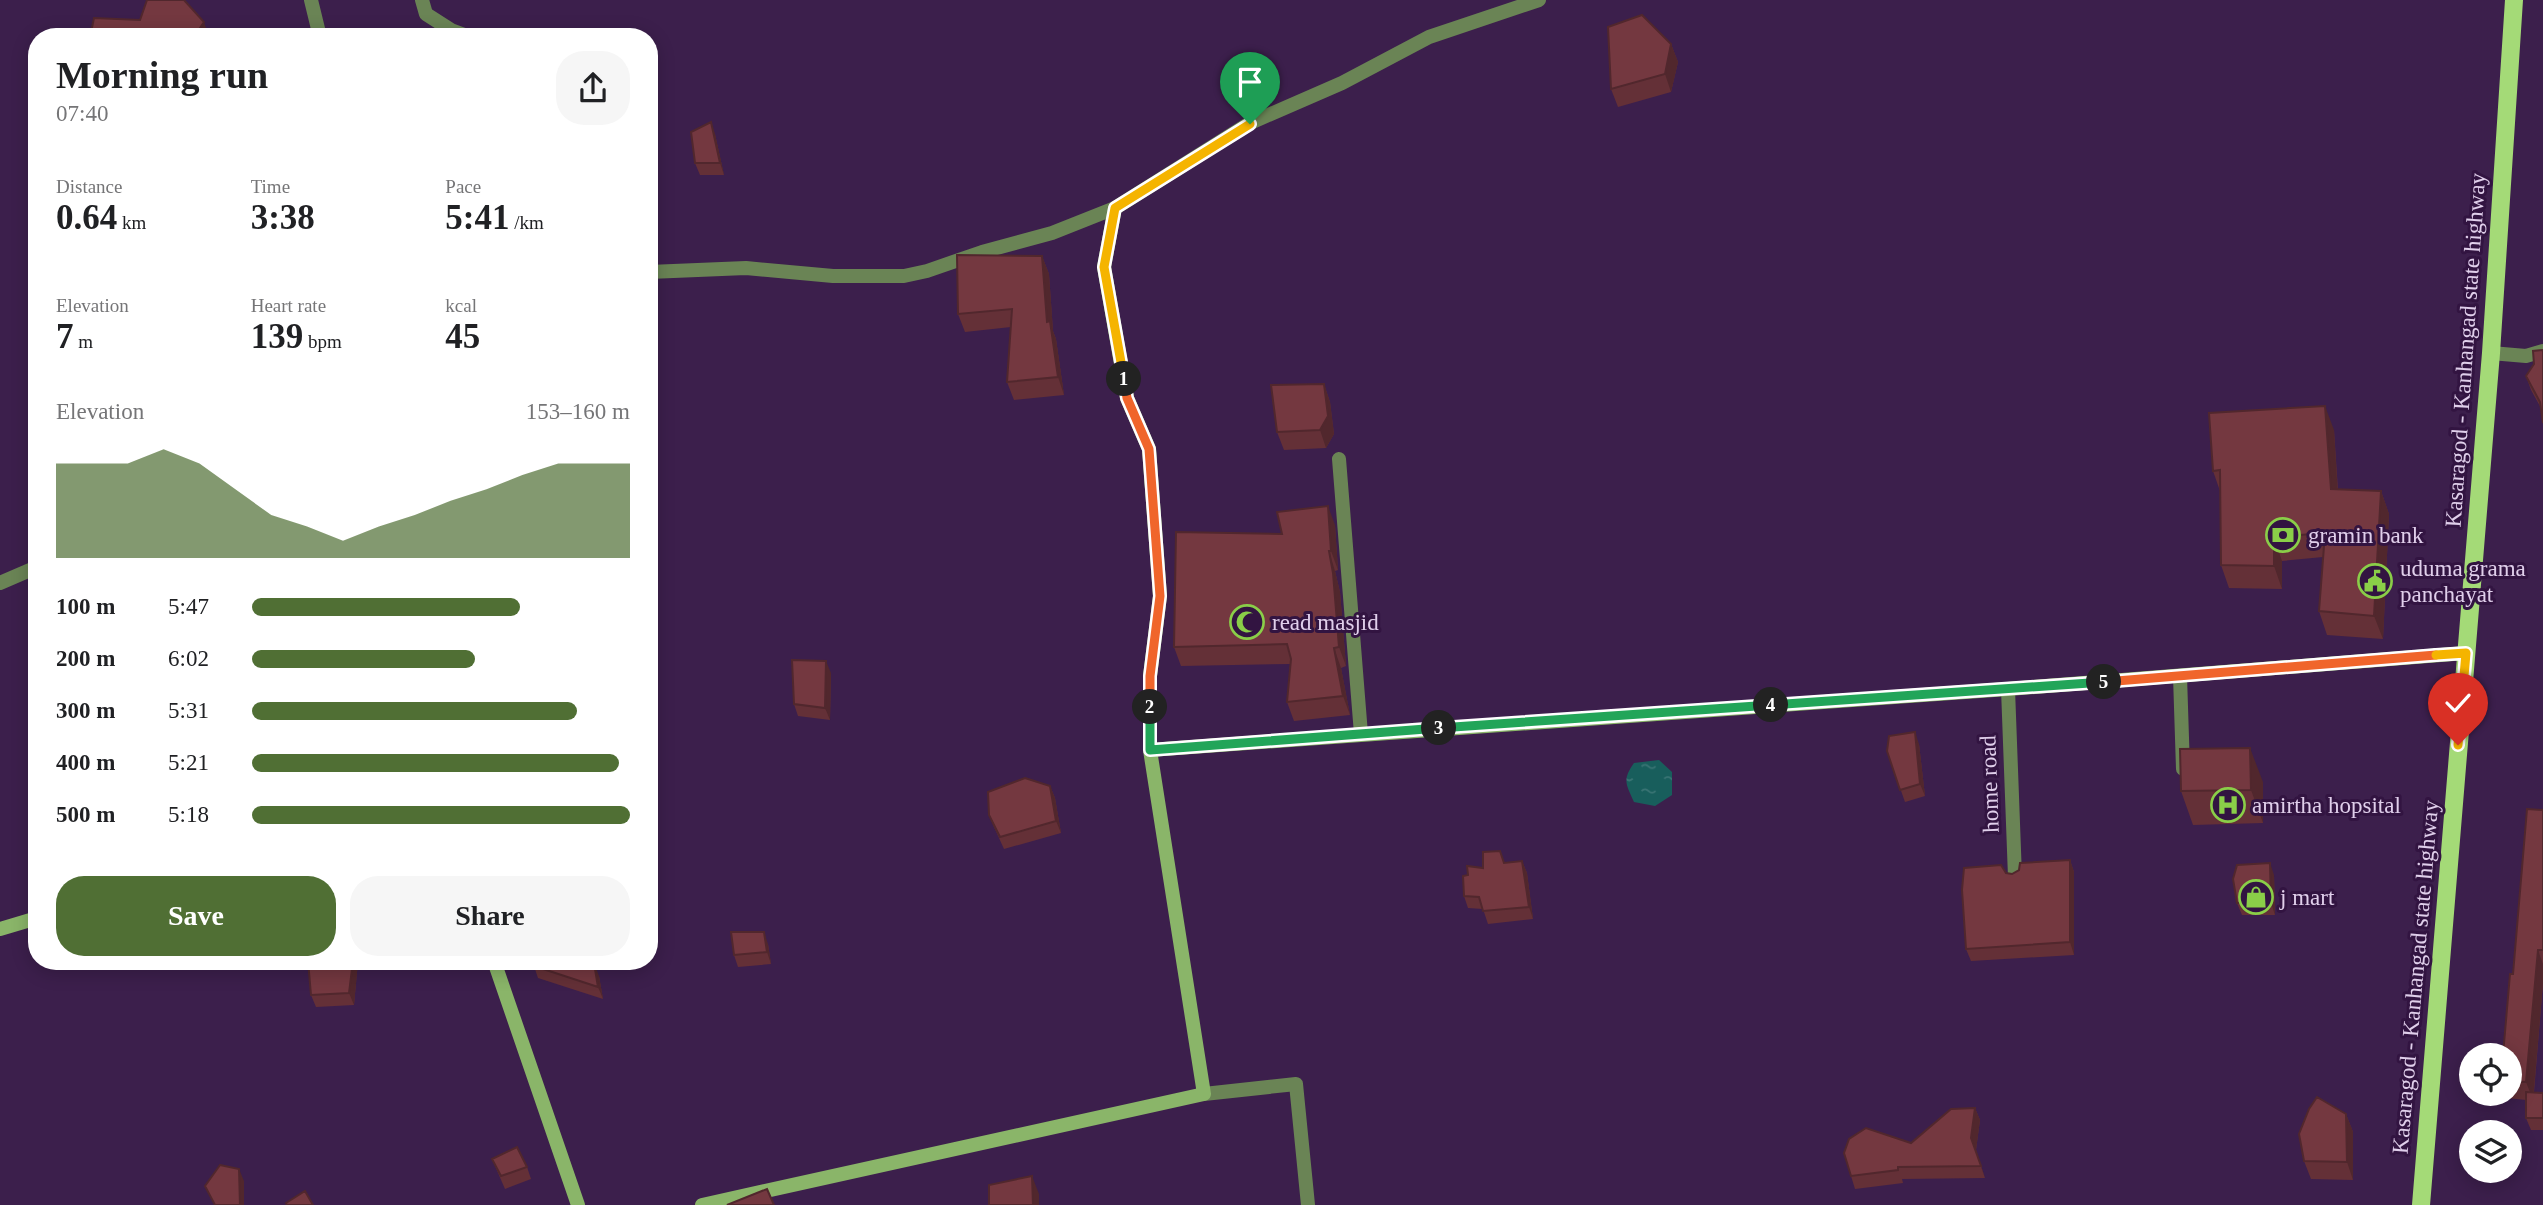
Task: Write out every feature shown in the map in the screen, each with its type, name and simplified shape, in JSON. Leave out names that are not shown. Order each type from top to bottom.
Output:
[{"type":"main road","name":"Kasaragod - Kanhangad state highway","points":[[2421,1205],[2491,353],[2514,0]]},
{"type":"street","points":[[311,0],[318,28]]},
{"type":"street","points":[[422,0],[426,14],[448,28]]},
{"type":"street","points":[[658,272],[746,268],[833,276],[904,276],[1052,233],[1115,208],[1250,124],[1342,83],[1429,37],[1539,0]]},
{"type":"street","points":[[1115,208],[1104,267],[1127,398],[1149,449],[1160,596],[1150,676],[1150,750],[1204,1094]]},
{"type":"street","points":[[2491,353],[2526,356],[2543,351]]},
{"type":"street","points":[[1339,459],[1361,734]]},
{"type":"street","points":[[0,583],[28,571]]},
{"type":"street","points":[[1150,750],[2008,689],[2466,653]]},
{"type":"street","points":[[2180,676],[2183,782]]},
{"type":"street","name":"home road","points":[[2008,689],[2015,877]]},
{"type":"street","points":[[0,929],[28,921]]},
{"type":"street","points":[[497,970],[578,1205]]},
{"type":"street","points":[[702,1205],[1204,1094],[1296,1084],[1308,1205]]},
{"type":"water","points":[[1659,760],[1672,772],[1672,795],[1655,806],[1634,802],[1626,782],[1630,769],[1634,763]]},
{"type":"building","points":[[147,0],[184,0],[204,22],[200,28],[92,28],[94,18],[140,20]]},
{"type":"building","points":[[1642,15],[1671,44],[1665,74],[1611,89],[1608,27]]},
{"type":"building","points":[[711,122],[720,163],[695,163],[691,132]]},
{"type":"building","points":[[957,255],[1042,256],[1047,322],[1050,321],[1058,377],[1007,382],[1012,309],[958,314]]},
{"type":"building","points":[[2543,350],[2543,423],[2540,402],[2526,376],[2534,364],[2533,351]]},
{"type":"building","points":[[1324,384],[1328,416],[1320,430],[1277,432],[1271,385]]},
{"type":"building","points":[[2325,406],[2331,489],[2381,491],[2374,616],[2319,611],[2325,533],[2274,537],[2274,566],[2221,565],[2220,470],[2213,471],[2209,413]]},
{"type":"building","points":[[1328,506],[1329,551],[1339,647],[1334,648],[1343,696],[1287,702],[1291,659],[1287,644],[1174,647],[1176,532],[1282,534],[1277,512]]},
{"type":"building","points":[[792,660],[826,661],[825,708],[794,704]]},
{"type":"building","points":[[1915,732],[1920,784],[1900,790],[1887,751],[1889,736]]},
{"type":"building","points":[[2250,748],[2251,790],[2181,791],[2180,749]]},
{"type":"building","points":[[1025,778],[1050,786],[1056,821],[1000,837],[989,815],[988,792]]},
{"type":"building","points":[[2527,809],[2543,810],[2543,950],[2538,950],[2526,1082],[2522,1082],[2522,1043],[2504,1043],[2510,974],[2513,974]]},
{"type":"building","points":[[1500,851],[1504,863],[1522,861],[1529,907],[1483,911],[1479,897],[1464,896],[1463,876],[1468,875],[1467,866],[1483,868],[1483,852]]},
{"type":"building","points":[[2070,860],[2070,942],[1966,949],[1962,890],[1964,868],[2001,865],[2006,873],[2012,874],[2019,870],[2020,863]]},
{"type":"building","name":"j mart","points":[[2270,863],[2271,903],[2237,903],[2233,879],[2237,865]]},
{"type":"building","points":[[731,932],[764,932],[767,952],[734,955]]},
{"type":"building","points":[[309,970],[352,970],[349,993],[311,995]]},
{"type":"building","points":[[546,970],[595,970],[598,987]]},
{"type":"building","points":[[2526,1092],[2543,1093],[2543,1118],[2526,1118]]},
{"type":"building","points":[[2317,1097],[2346,1114],[2347,1162],[2304,1161],[2299,1134]]},
{"type":"building","points":[[1975,1108],[1971,1138],[1981,1166],[1898,1167],[1898,1170],[1851,1176],[1844,1153],[1849,1139],[1866,1128],[1911,1143],[1951,1109]]},
{"type":"building","points":[[517,1147],[527,1167],[501,1176],[492,1159]]},
{"type":"building","points":[[220,1165],[239,1169],[240,1205],[215,1205],[205,1186]]},
{"type":"building","points":[[1032,1176],[1033,1205],[989,1205],[989,1185]]},
{"type":"building","points":[[767,1189],[774,1205],[727,1205]]},
{"type":"building","points":[[305,1191],[313,1205],[287,1205],[286,1203]]},
{"type":"place","name":"gramin bank","points":[[2283,535]]},
{"type":"place","name":"uduma grama panchayat","points":[[2375,581]]},
{"type":"place","name":"read masjid","points":[[1247,622]]},
{"type":"place","name":"amirtha hopsital","points":[[2228,805]]},
{"type":"place","name":"j mart","points":[[2256,897]]},
{"type":"route","points":[[1250,124],[1115,208],[1104,267],[1127,398],[1149,449],[1160,596],[1150,676],[1150,750],[2008,689],[2466,653],[2458,745]]}]
